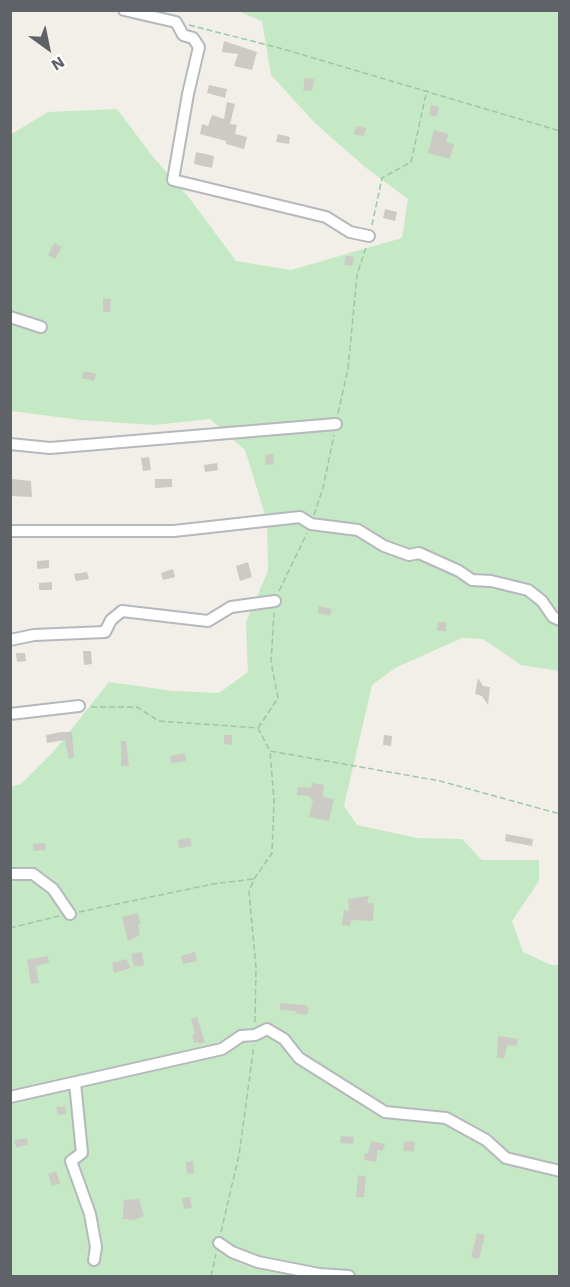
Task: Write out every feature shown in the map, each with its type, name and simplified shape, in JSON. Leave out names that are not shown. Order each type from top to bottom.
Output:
[{"type":"street","points":[[124,10],[176,22],[183,35],[193,39],[199,47],[173,180],[326,218],[350,232],[369,236]]},
{"type":"street","points":[[10,317],[41,327]]},
{"type":"street","points":[[10,444],[50,448],[336,424]]},
{"type":"street","points":[[10,531],[174,531],[300,517],[311,524],[358,530],[384,546],[409,555],[419,553],[472,580],[491,581],[528,590],[542,601],[553,617],[560,620]]},
{"type":"street","points":[[10,640],[34,636],[105,632],[111,620],[122,611],[208,621],[231,607],[274,600]]},
{"type":"street","points":[[10,714],[79,706]]},
{"type":"street","points":[[10,874],[33,874],[53,889],[70,914]]},
{"type":"street","points":[[10,1097],[222,1049],[241,1035],[255,1035],[267,1029],[284,1039],[299,1058],[385,1112],[446,1118],[486,1140],[506,1158],[560,1171]]},
{"type":"street","points":[[75,1083],[82,1153],[71,1161],[90,1214],[96,1247],[94,1260]]},
{"type":"street","points":[[219,1243],[232,1252],[258,1262],[319,1274],[349,1276]]},
{"type":"path","points":[[176,22],[283,49],[560,131]]},
{"type":"path","points":[[258,728],[278,698],[271,662],[274,600],[311,524],[323,488],[348,369],[357,275],[369,236],[382,178],[411,162],[427,90]]},
{"type":"path","points":[[79,706],[136,707],[159,722],[258,728]]},
{"type":"path","points":[[211,1276],[239,1155],[255,1035],[256,968],[249,892],[254,879],[272,853],[274,800],[270,751],[258,728]]},
{"type":"path","points":[[270,751],[440,782],[560,814]]},
{"type":"path","points":[[10,928],[213,884],[254,879]]},
{"type":"green space","points":[[238,11],[559,11],[559,671],[521,665],[483,639],[462,638],[395,668],[372,685],[344,806],[357,825],[417,838],[462,839],[482,860],[539,860],[539,881],[512,921],[523,952],[551,965],[559,965],[559,1276],[11,1276],[11,787],[21,784],[54,751],[109,682],[173,691],[219,693],[248,672],[246,622],[268,571],[267,521],[245,450],[210,419],[154,425],[81,420],[11,411],[10,135],[48,112],[117,109],[153,157],[190,199],[236,261],[291,270],[402,238],[408,199],[365,167],[315,123],[271,75],[262,21]]},
{"type":"building","points":[[224,41],[257,52],[252,70],[234,66],[238,54],[222,52]]},
{"type":"building","points":[[305,78],[314,79],[312,91],[303,90]]},
{"type":"building","points":[[209,85],[227,89],[225,98],[207,93]]},
{"type":"building","points":[[227,102],[235,104],[230,124],[237,125],[235,134],[247,137],[244,149],[200,134],[202,124],[208,126],[212,115],[224,119]]},
{"type":"building","points":[[431,105],[439,107],[436,117],[429,115]]},
{"type":"building","points":[[356,126],[366,128],[364,136],[354,134]]},
{"type":"building","points":[[434,130],[448,134],[446,142],[454,144],[450,159],[428,153]]},
{"type":"building","points":[[278,134],[290,137],[289,144],[276,142]]},
{"type":"building","points":[[196,152],[214,156],[212,168],[194,164]]},
{"type":"building","points":[[385,209],[397,212],[395,221],[383,218]]},
{"type":"building","points":[[54,243],[62,247],[55,259],[48,255]]},
{"type":"building","points":[[346,256],[354,257],[352,266],[344,265]]},
{"type":"building","points":[[103,298],[111,299],[110,312],[103,312]]},
{"type":"building","points":[[84,371],[96,374],[94,381],[82,378]]},
{"type":"building","points":[[273,454],[274,464],[266,465],[265,455]]},
{"type":"building","points":[[149,457],[151,470],[143,471],[141,458]]},
{"type":"building","points":[[217,463],[218,470],[205,472],[204,465]]},
{"type":"building","points":[[12,479],[31,481],[32,497],[11,496]]},
{"type":"building","points":[[155,479],[172,479],[172,487],[155,488]]},
{"type":"building","points":[[49,560],[49,568],[37,569],[37,561]]},
{"type":"building","points":[[248,562],[252,577],[240,581],[236,566]]},
{"type":"building","points":[[173,569],[175,577],[163,580],[161,573]]},
{"type":"building","points":[[87,572],[89,579],[76,581],[74,574]]},
{"type":"building","points":[[52,582],[52,590],[39,590],[39,583]]},
{"type":"building","points":[[319,606],[332,609],[330,616],[318,613]]},
{"type":"building","points":[[438,622],[446,622],[446,631],[437,631]]},
{"type":"building","points":[[83,651],[91,651],[92,664],[84,665]]},
{"type":"building","points":[[16,653],[25,653],[26,661],[17,662]]},
{"type":"building","points":[[478,678],[483,686],[490,687],[488,705],[482,696],[475,694]]},
{"type":"building","points":[[72,732],[74,758],[69,759],[65,740],[47,743],[46,735]]},
{"type":"building","points":[[224,735],[232,735],[232,745],[224,744]]},
{"type":"building","points":[[384,735],[392,736],[391,746],[383,745]]},
{"type":"building","points":[[121,741],[126,741],[129,766],[121,766]]},
{"type":"building","points":[[185,753],[186,761],[171,763],[170,756]]},
{"type":"building","points":[[312,783],[324,785],[323,797],[334,799],[329,821],[309,817],[313,800],[310,796],[297,795],[298,787],[311,788]]},
{"type":"building","points":[[506,834],[533,839],[532,846],[505,841]]},
{"type":"building","points":[[190,838],[192,846],[179,848],[178,840]]},
{"type":"building","points":[[45,843],[46,850],[34,851],[33,844]]},
{"type":"building","points":[[369,896],[367,903],[374,903],[373,921],[351,920],[350,926],[342,925],[344,910],[349,911],[348,899]]},
{"type":"building","points":[[138,913],[141,924],[138,925],[140,935],[128,941],[122,917]]},
{"type":"building","points":[[142,952],[144,965],[134,967],[131,954]]},
{"type":"building","points":[[195,952],[197,961],[183,964],[181,956]]},
{"type":"building","points":[[48,956],[49,963],[36,966],[39,983],[31,984],[27,960]]},
{"type":"building","points":[[126,959],[131,968],[114,973],[112,963]]},
{"type":"building","points":[[280,1003],[306,1005],[309,1007],[307,1015],[295,1013],[296,1011],[280,1010]]},
{"type":"building","points":[[197,1017],[205,1042],[199,1044],[194,1043],[192,1035],[195,1034],[191,1019]]},
{"type":"building","points":[[498,1036],[518,1039],[517,1046],[507,1045],[504,1059],[497,1057]]},
{"type":"building","points":[[65,1106],[66,1114],[58,1115],[56,1107]]},
{"type":"building","points":[[341,1136],[354,1137],[353,1144],[340,1143]]},
{"type":"building","points":[[27,1138],[28,1145],[16,1147],[14,1140]]},
{"type":"building","points":[[371,1141],[385,1144],[383,1151],[378,1150],[376,1162],[364,1160]]},
{"type":"building","points":[[405,1141],[415,1142],[414,1152],[403,1150]]},
{"type":"building","points":[[193,1161],[194,1173],[187,1174],[186,1162]]},
{"type":"building","points":[[56,1171],[60,1183],[52,1186],[48,1174]]},
{"type":"building","points":[[358,1175],[366,1177],[364,1197],[356,1197]]},
{"type":"building","points":[[190,1197],[192,1208],[184,1209],[182,1198]]},
{"type":"building","points":[[139,1199],[144,1216],[135,1220],[123,1219],[124,1200]]},
{"type":"building","points":[[477,1233],[485,1235],[479,1259],[471,1257]]}]
